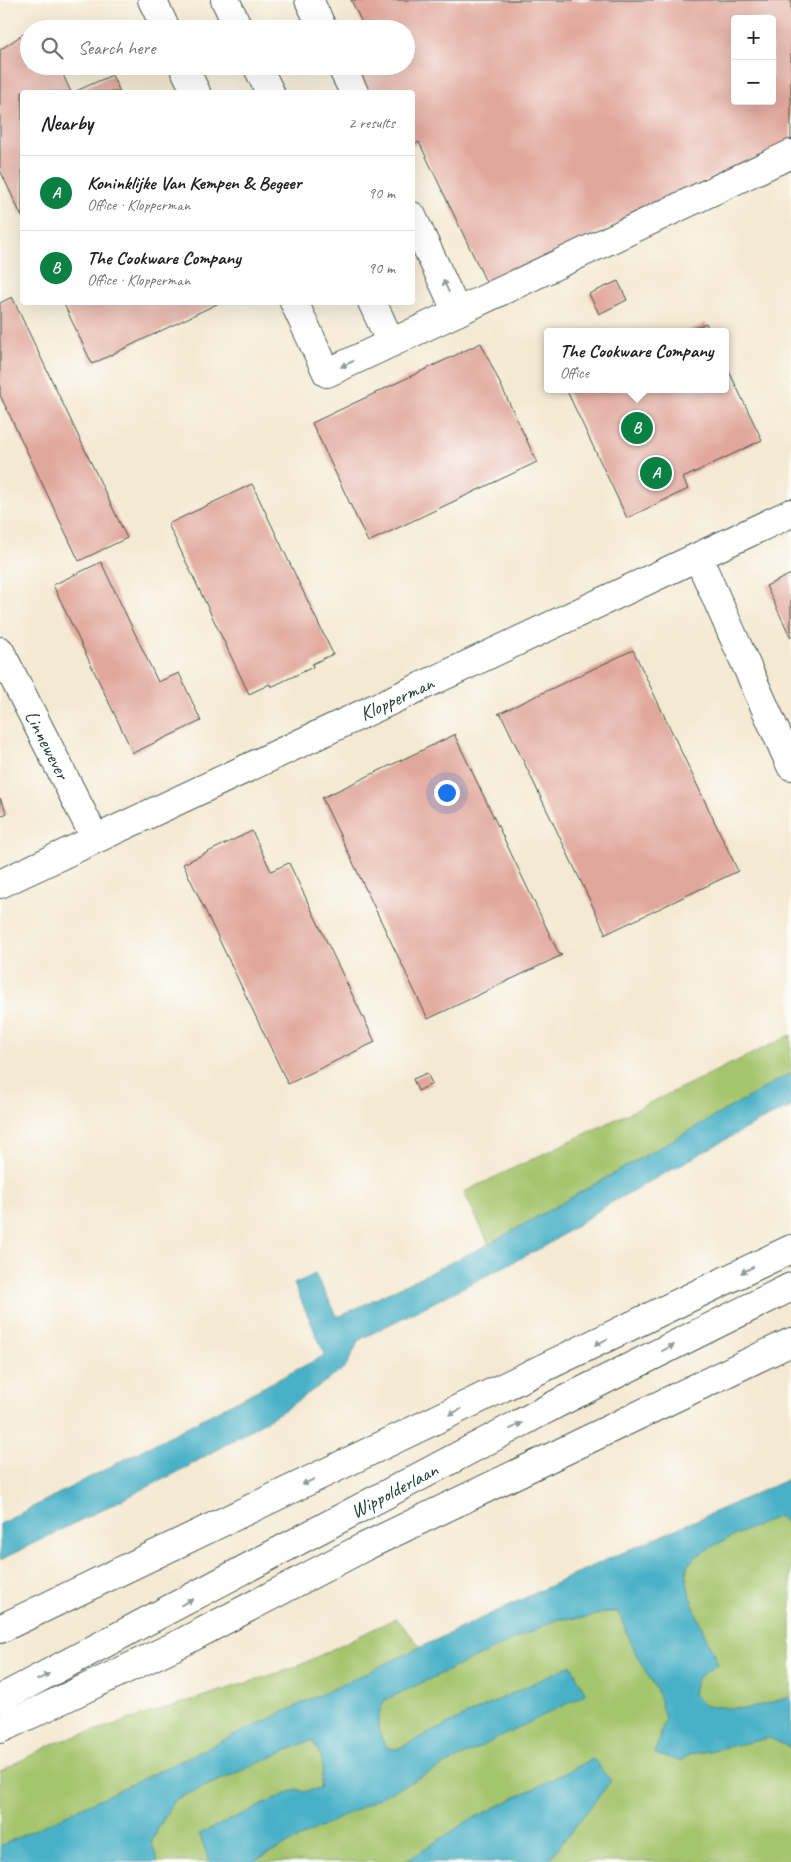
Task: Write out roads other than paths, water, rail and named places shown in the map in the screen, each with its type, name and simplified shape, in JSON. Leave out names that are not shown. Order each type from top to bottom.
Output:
[{"type":"main road","points":[[152,0],[162,20]]},
{"type":"main road","points":[[225,0],[235,20]]},
{"type":"main road","points":[[310,0],[319,20]]},
{"type":"main road","points":[[188,75],[195,90]]},
{"type":"main road","points":[[262,75],[269,90]]},
{"type":"main road","points":[[346,75],[353,90]]},
{"type":"main road","points":[[295,305],[327,373],[791,154]]},
{"type":"main road","points":[[415,222],[458,312]]},
{"type":"main road","points":[[373,305],[391,343]]},
{"type":"main road","name":"Klopperman","points":[[0,884],[791,513]]},
{"type":"main road","points":[[698,556],[791,766]]},
{"type":"main road","name":"Linnewever","points":[[0,651],[95,838]]},
{"type":"main road","points":[[0,1629],[791,1249]]},
{"type":"main road","name":"Wippolderlaan","points":[[0,1700],[283,1552],[562,1401],[791,1287]]},
{"type":"main road","points":[[0,1729],[183,1642],[364,1547],[791,1342]]},
{"type":"water","points":[[791,1073],[791,1107],[756,1123],[607,1205],[547,1245],[359,1340],[345,1368],[284,1410],[182,1470],[0,1560],[0,1524],[325,1355],[294,1284],[315,1274],[338,1317],[489,1244]]},
{"type":"water","points":[[791,1478],[791,1535],[787,1524],[779,1516],[703,1552],[688,1565],[686,1574],[691,1599],[718,1664],[698,1679],[695,1683],[693,1695],[705,1706],[748,1709],[791,1697],[791,1748],[769,1738],[689,1755],[680,1761],[655,1754],[665,1718],[657,1691],[637,1656],[618,1612],[607,1612],[585,1618],[558,1619],[385,1700],[378,1719],[379,1731],[383,1742],[387,1748],[397,1749],[571,1665],[586,1694],[252,1862],[210,1862],[199,1834],[297,1789],[303,1792],[320,1788],[322,1762],[316,1746],[311,1740],[174,1800],[151,1841],[158,1862],[0,1862],[0,1846],[588,1568]]},
{"type":"water","points":[[593,1759],[611,1781],[547,1862],[405,1862],[466,1822]]},
{"type":"place","name":"The Cookware Company","points":[[637,428]]},
{"type":"place","name":"Koninklijke Van Kempen & Begeer","points":[[656,473]]}]
